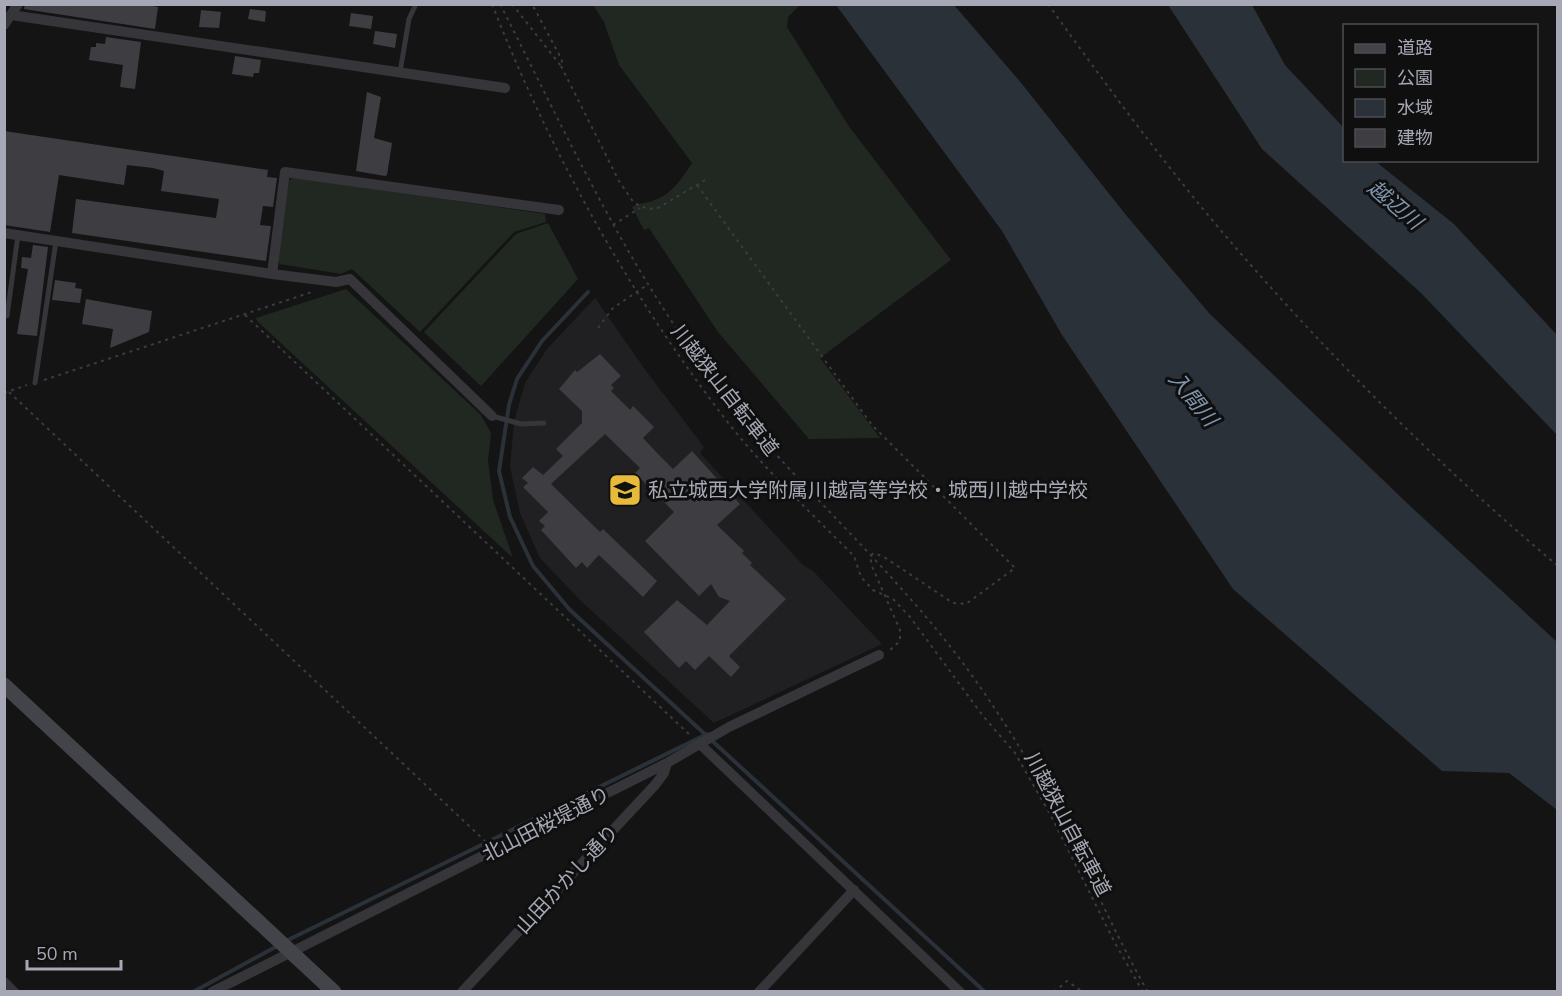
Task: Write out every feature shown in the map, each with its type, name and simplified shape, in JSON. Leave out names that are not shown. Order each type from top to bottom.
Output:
[{"type":"street","points":[[18,4],[8,20],[505,88]]},
{"type":"street","points":[[272,274],[285,172],[559,210]]},
{"type":"street","points":[[4,233],[272,274],[336,282],[350,279],[495,417]]},
{"type":"street","name":"北山田桜堤通り","points":[[212,992],[667,763],[729,728],[879,655]]},
{"type":"street","points":[[4,685],[334,992]]},
{"type":"street","points":[[701,745],[960,992]]},
{"type":"street","name":"山田かかし通り","points":[[462,992],[655,785],[664,773],[667,763]]},
{"type":"street","points":[[759,992],[854,890]]},
{"type":"street","points":[[4,982],[14,992]]},
{"type":"lane","points":[[400,74],[409,19],[416,4]]},
{"type":"lane","points":[[7,316],[18,235]]},
{"type":"lane","points":[[35,382],[56,241]]},
{"type":"lane","points":[[495,417],[512,422],[544,423]]},
{"type":"path","name":"川越狭山自転車道","points":[[492,4],[540,112],[585,201],[636,293],[667,340],[727,421],[854,556],[861,577],[873,590],[893,598],[910,617],[982,716],[1015,753],[1050,814],[1115,943],[1143,992]]},
{"type":"path","points":[[500,4],[613,225],[687,343],[744,418],[935,625],[1008,728],[1065,828],[1148,992]]},
{"type":"path","points":[[512,4],[561,66],[619,181],[629,196],[641,207]]},
{"type":"path","points":[[532,4],[562,60],[561,66]]},
{"type":"path","points":[[1048,4],[1179,179],[1256,272],[1438,460],[1557,566]]},
{"type":"path","points":[[613,225],[641,207],[658,208],[705,180]]},
{"type":"path","points":[[697,185],[872,425],[1015,568],[966,604],[953,603],[884,557],[874,553],[871,555]]},
{"type":"path","points":[[4,393],[245,315],[336,282]]},
{"type":"path","points":[[598,328],[613,308],[649,284]]},
{"type":"path","points":[[245,315],[701,745]]},
{"type":"path","points":[[9,392],[484,838],[491,851]]},
{"type":"path","points":[[871,555],[871,564],[901,636],[895,647],[879,655]]},
{"type":"path","points":[[1054,992],[1067,981],[1083,992]]},
{"type":"shaded area","name":"私立城西大学附属川越高等学校・城西川越中学校","points":[[595,298],[646,371],[704,447],[700,453],[803,565],[813,571],[882,644],[714,723],[581,601],[540,558],[520,513],[510,467],[514,422],[525,383],[547,349]]},
{"type":"green space","points":[[593,5],[800,5],[788,17],[787,27],[848,125],[951,260],[820,358],[880,438],[809,439],[718,332],[649,228],[644,230],[632,207],[667,194],[692,163],[619,65],[604,22]]},
{"type":"green space","points":[[293,177],[545,214],[546,222],[514,232],[420,332],[352,269],[341,274],[280,264],[277,258],[289,181]]},
{"type":"green space","points":[[548,223],[578,279],[481,386],[424,332],[516,234]]},
{"type":"green space","points":[[346,289],[481,415],[491,433],[488,460],[493,500],[513,558],[257,321],[256,318]]},
{"type":"water","name":"入間川","points":[[836,5],[954,5],[1022,84],[1126,215],[1209,313],[1408,504],[1557,642],[1557,810],[1509,773],[1442,771],[1233,589],[1062,335],[1002,231]]},
{"type":"water","name":"越辺川","points":[[1168,5],[1252,5],[1285,65],[1343,127],[1343,162],[1376,162],[1454,224],[1557,335],[1557,435],[1421,293],[1262,149]]},
{"type":"building","points":[[25,4],[141,4],[158,7],[155,29],[24,9]]},
{"type":"building","points":[[250,9],[266,11],[265,22],[248,19]]},
{"type":"building","points":[[201,10],[221,12],[219,28],[199,27]]},
{"type":"building","points":[[351,13],[373,16],[371,29],[349,26]]},
{"type":"building","points":[[375,31],[397,34],[395,48],[373,44]]},
{"type":"building","points":[[106,37],[141,42],[135,89],[120,87],[123,65],[89,60],[91,47],[96,47],[96,43],[105,44]]},
{"type":"building","points":[[235,56],[261,60],[259,73],[254,73],[253,77],[232,74]]},
{"type":"building","points":[[367,92],[381,97],[374,138],[392,143],[385,176],[356,171]]},
{"type":"building","points":[[4,131],[268,170],[267,177],[277,178],[273,207],[263,206],[260,225],[271,226],[266,261],[72,233],[76,199],[216,218],[219,199],[161,191],[164,171],[153,168],[127,165],[124,185],[59,175],[50,232],[4,225]]},
{"type":"building","points":[[33,245],[48,247],[37,336],[17,334],[28,269],[21,268],[22,257],[31,258]]},
{"type":"building","points":[[55,280],[76,283],[75,288],[82,289],[80,303],[52,300]]},
{"type":"building","points":[[86,299],[152,311],[149,332],[110,348],[113,329],[82,324]]},
{"type":"building","points":[[600,354],[621,376],[611,385],[614,388],[611,391],[630,410],[633,406],[654,427],[643,438],[673,469],[692,451],[740,504],[717,525],[744,551],[742,553],[752,563],[750,565],[786,599],[729,656],[740,667],[731,677],[709,656],[695,670],[686,661],[679,668],[644,632],[677,600],[707,625],[730,601],[719,597],[711,584],[699,596],[645,541],[674,512],[635,473],[640,468],[605,434],[551,484],[600,532],[603,529],[657,581],[643,597],[599,555],[587,568],[582,562],[576,568],[541,530],[545,526],[539,521],[548,512],[523,487],[528,483],[522,478],[533,467],[543,475],[563,456],[556,449],[582,423],[582,411],[559,389],[575,370],[577,372]]},
{"type":"waterway","points":[[588,292],[542,341],[517,379],[509,405],[499,471],[510,517],[533,566],[570,610],[985,992]]},
{"type":"waterway","points":[[286,941],[707,734]]},
{"type":"waterway","points":[[193,992],[279,945]]},
{"type":"place","name":"私立城西大学附属川越高等学校・城西川越中学校","points":[[625,490]]}]
